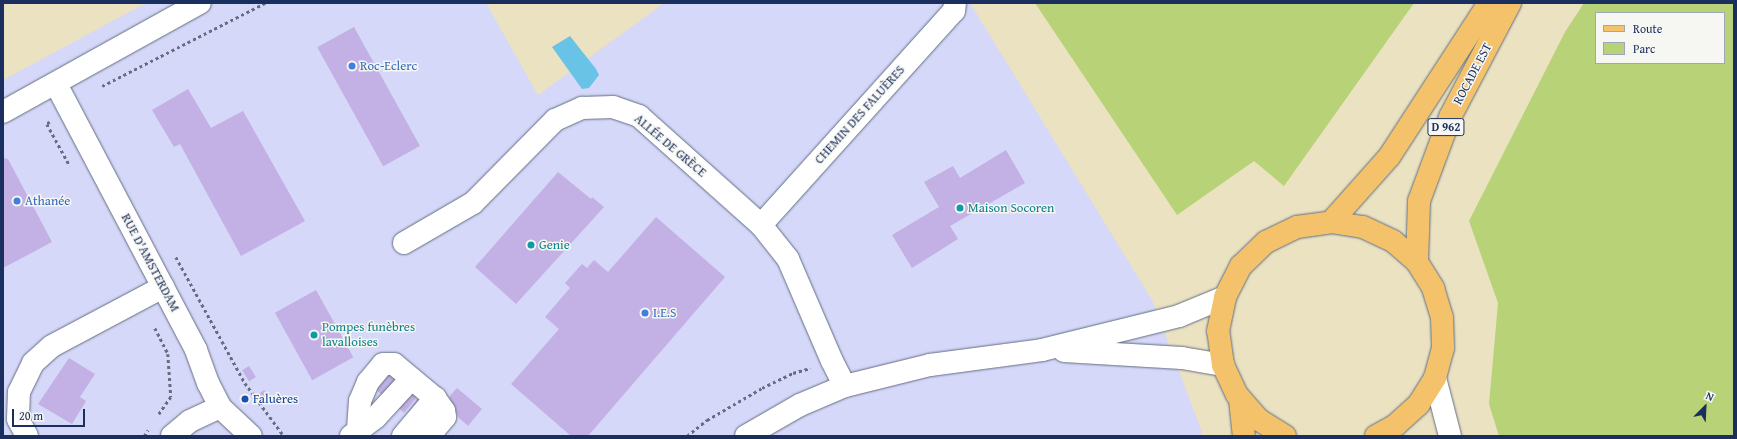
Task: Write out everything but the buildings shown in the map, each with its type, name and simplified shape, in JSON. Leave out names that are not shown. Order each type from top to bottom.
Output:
[{"type":"main road","name":"ROCADE EST","points":[[1331,222],[1389,157],[1489,3]]},
{"type":"main road","name":"ROCADE EST","points":[[1417,262],[1419,201],[1450,117],[1510,3]]},
{"type":"main road","points":[[1285,436],[1259,420],[1240,399],[1223,365],[1218,331],[1225,297],[1241,266],[1266,242],[1297,227],[1331,222],[1363,227],[1393,240],[1417,262],[1433,288],[1442,318],[1442,348],[1435,378],[1419,404],[1396,426],[1376,436]]},
{"type":"main road","points":[[1240,399],[1244,436]]},
{"type":"street","points":[[3,112],[200,3]]},
{"type":"street","name":"CHEMIN DES FALUÈRES","points":[[761,225],[954,11],[955,3]]},
{"type":"street","name":"RUE D'AMSTERDAM","points":[[56,84],[196,350],[208,383],[220,407],[251,436]]},
{"type":"street","name":"ALLÉE DE GRÈCE","points":[[404,243],[473,203],[555,120],[582,108],[613,107],[639,116],[761,225],[788,259],[832,361],[846,386]]},
{"type":"street","points":[[27,436],[18,419],[19,392],[33,363],[52,346],[163,287]]},
{"type":"street","points":[[746,436],[800,405],[846,386],[930,365],[1042,350],[1179,316],[1225,297]]},
{"type":"street","points":[[1042,350],[1182,358],[1223,365]]},
{"type":"street","points":[[361,434],[360,400],[368,382],[383,364],[394,364],[435,398],[444,411],[445,417],[429,436]]},
{"type":"street","points":[[1435,378],[1450,436]]},
{"type":"street","points":[[361,434],[412,379]]},
{"type":"street","points":[[403,436],[435,398]]},
{"type":"street","points":[[172,436],[190,420],[220,407]]},
{"type":"path","points":[[100,88],[265,3]]},
{"type":"path","points":[[47,124],[73,171]]},
{"type":"path","points":[[142,298],[168,354],[171,396],[158,416]]},
{"type":"path","points":[[687,436],[707,420],[762,388],[793,373],[832,361]]},
{"type":"path","points":[[144,436],[149,429]]},
{"type":"shaded area","points":[[146,3],[486,3],[538,95],[664,3],[970,3],[1152,300],[1202,432],[1201,436],[4,436],[3,80]]},
{"type":"green space","points":[[1035,3],[1414,3],[1284,186],[1254,161],[1177,215]]},
{"type":"green space","points":[[1584,3],[1734,3],[1734,436],[1499,436],[1489,404],[1498,303],[1469,221],[1565,32]]},
{"type":"water","points":[[570,36],[599,75],[589,88],[582,89],[552,47]]},
{"type":"place","name":"Roc-Eclerc","points":[[352,66]]},
{"type":"place","name":"Athanée","points":[[17,201]]},
{"type":"place","name":"Maison Socoren","points":[[960,208]]},
{"type":"place","name":"Genie","points":[[531,245]]},
{"type":"place","name":"I.E.S","points":[[645,313]]},
{"type":"place","name":"Pompes funèbres lavalloises","points":[[314,335]]},
{"type":"place","name":"Faluères","points":[[245,399]]}]
